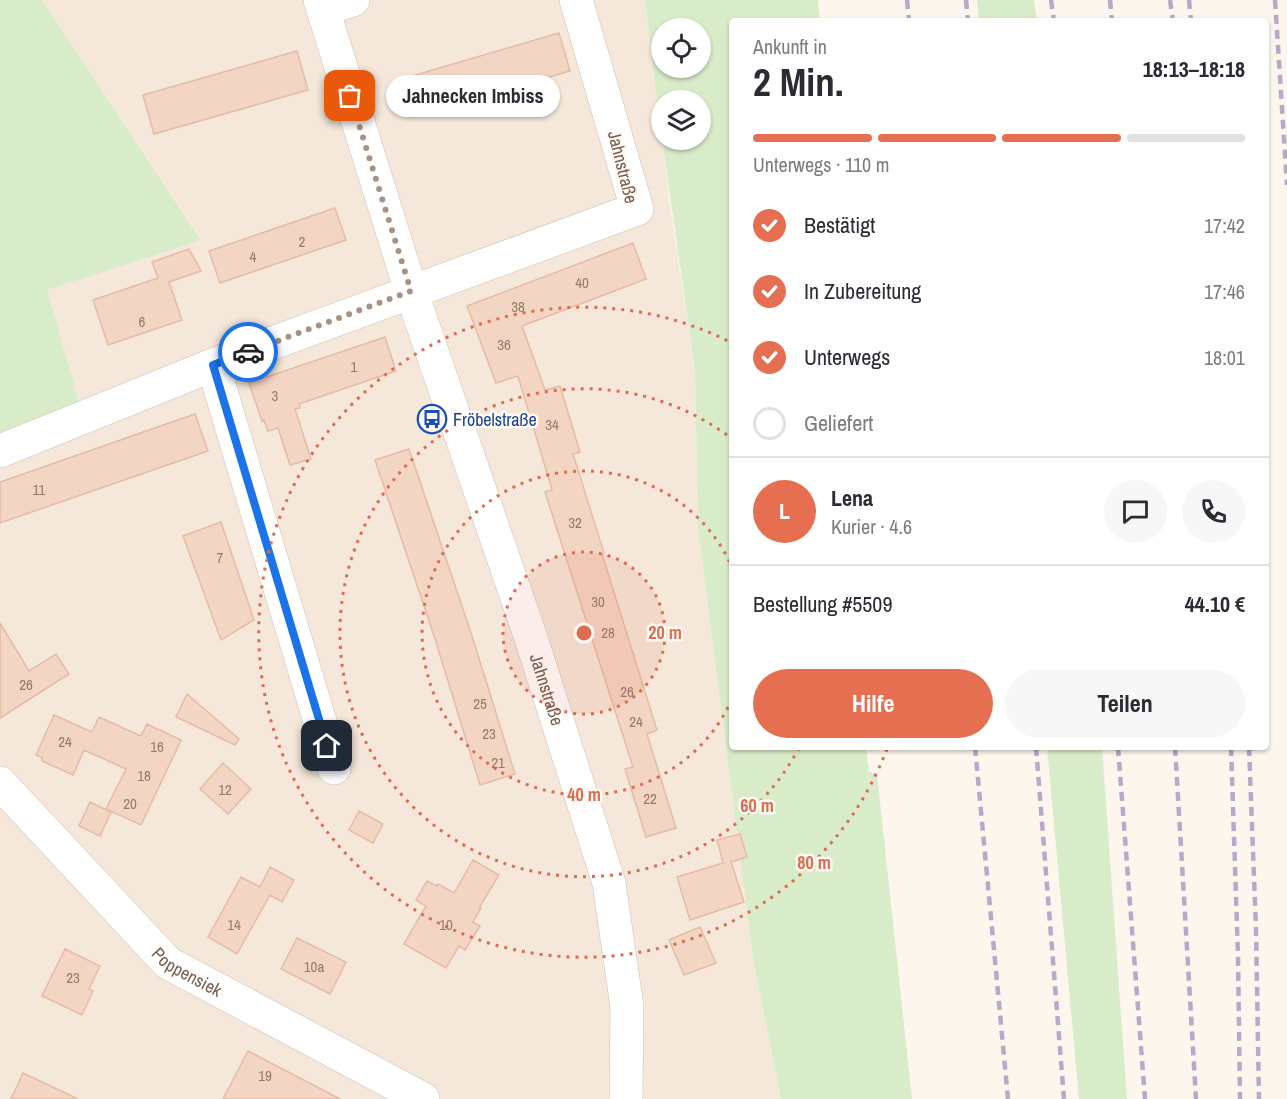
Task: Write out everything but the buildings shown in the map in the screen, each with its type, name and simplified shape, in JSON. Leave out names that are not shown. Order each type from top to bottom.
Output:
[{"type":"street","name":"Jahnstraße","points":[[411,291],[637,209],[576,0]]},
{"type":"street","name":"Jahnstraße","points":[[332,3],[411,291],[531,635],[609,883],[627,1007],[626,1099]]},
{"type":"street","points":[[0,451],[213,365],[411,291]]},
{"type":"street","points":[[213,365],[334,768]]},
{"type":"street","name":"Poppensiek","points":[[0,783],[168,963],[423,1099]]},
{"type":"shaded area","points":[[42,0],[645,0],[651,50],[651,78],[654,78],[656,90],[651,90],[651,150],[663,150],[695,371],[698,530],[754,965],[781,1099],[0,1099],[0,440],[80,409],[46,290],[201,239]]},
{"type":"green space","points":[[0,0],[42,0],[201,240],[47,290],[81,410],[0,440]]},
{"type":"green space","points":[[645,0],[818,0],[820,18],[729,18],[729,750],[866,750],[869,772],[877,774],[912,1099],[781,1099],[754,965],[698,530],[695,371],[663,150],[711,150],[711,90],[656,90],[654,78],[711,78],[711,18],[651,18],[651,51]]},
{"type":"green space","points":[[977,0],[1034,0],[1037,18],[979,18]]},
{"type":"green space","points":[[1047,750],[1102,750],[1127,1099],[1079,1099]]},
{"type":"railway","points":[[907,0],[909,18]]},
{"type":"railway","points":[[966,0],[968,18]]},
{"type":"railway","points":[[1051,0],[1054,18]]},
{"type":"railway","points":[[1110,0],[1112,18]]},
{"type":"railway","points":[[1170,0],[1173,18]]},
{"type":"railway","points":[[1189,0],[1191,18]]},
{"type":"railway","points":[[1275,0],[1287,185]]},
{"type":"railway","points":[[975,750],[1008,1099]]},
{"type":"railway","points":[[1036,750],[1064,1099]]},
{"type":"railway","points":[[1118,750],[1145,1099]]},
{"type":"railway","points":[[1175,750],[1196,1099]]},
{"type":"railway","points":[[1231,750],[1240,1099]]},
{"type":"railway","points":[[1249,750],[1256,929],[1259,1099]]},
{"type":"way so far","points":[[248,352],[411,291],[350,96]]},
{"type":"place","name":"Jahnecken Imbiss","points":[[350,96]]},
{"type":"place","name":"Fröbelstraße","points":[[432,419]]},
{"type":"route","points":[[248,352],[213,365],[327,746]]}]
